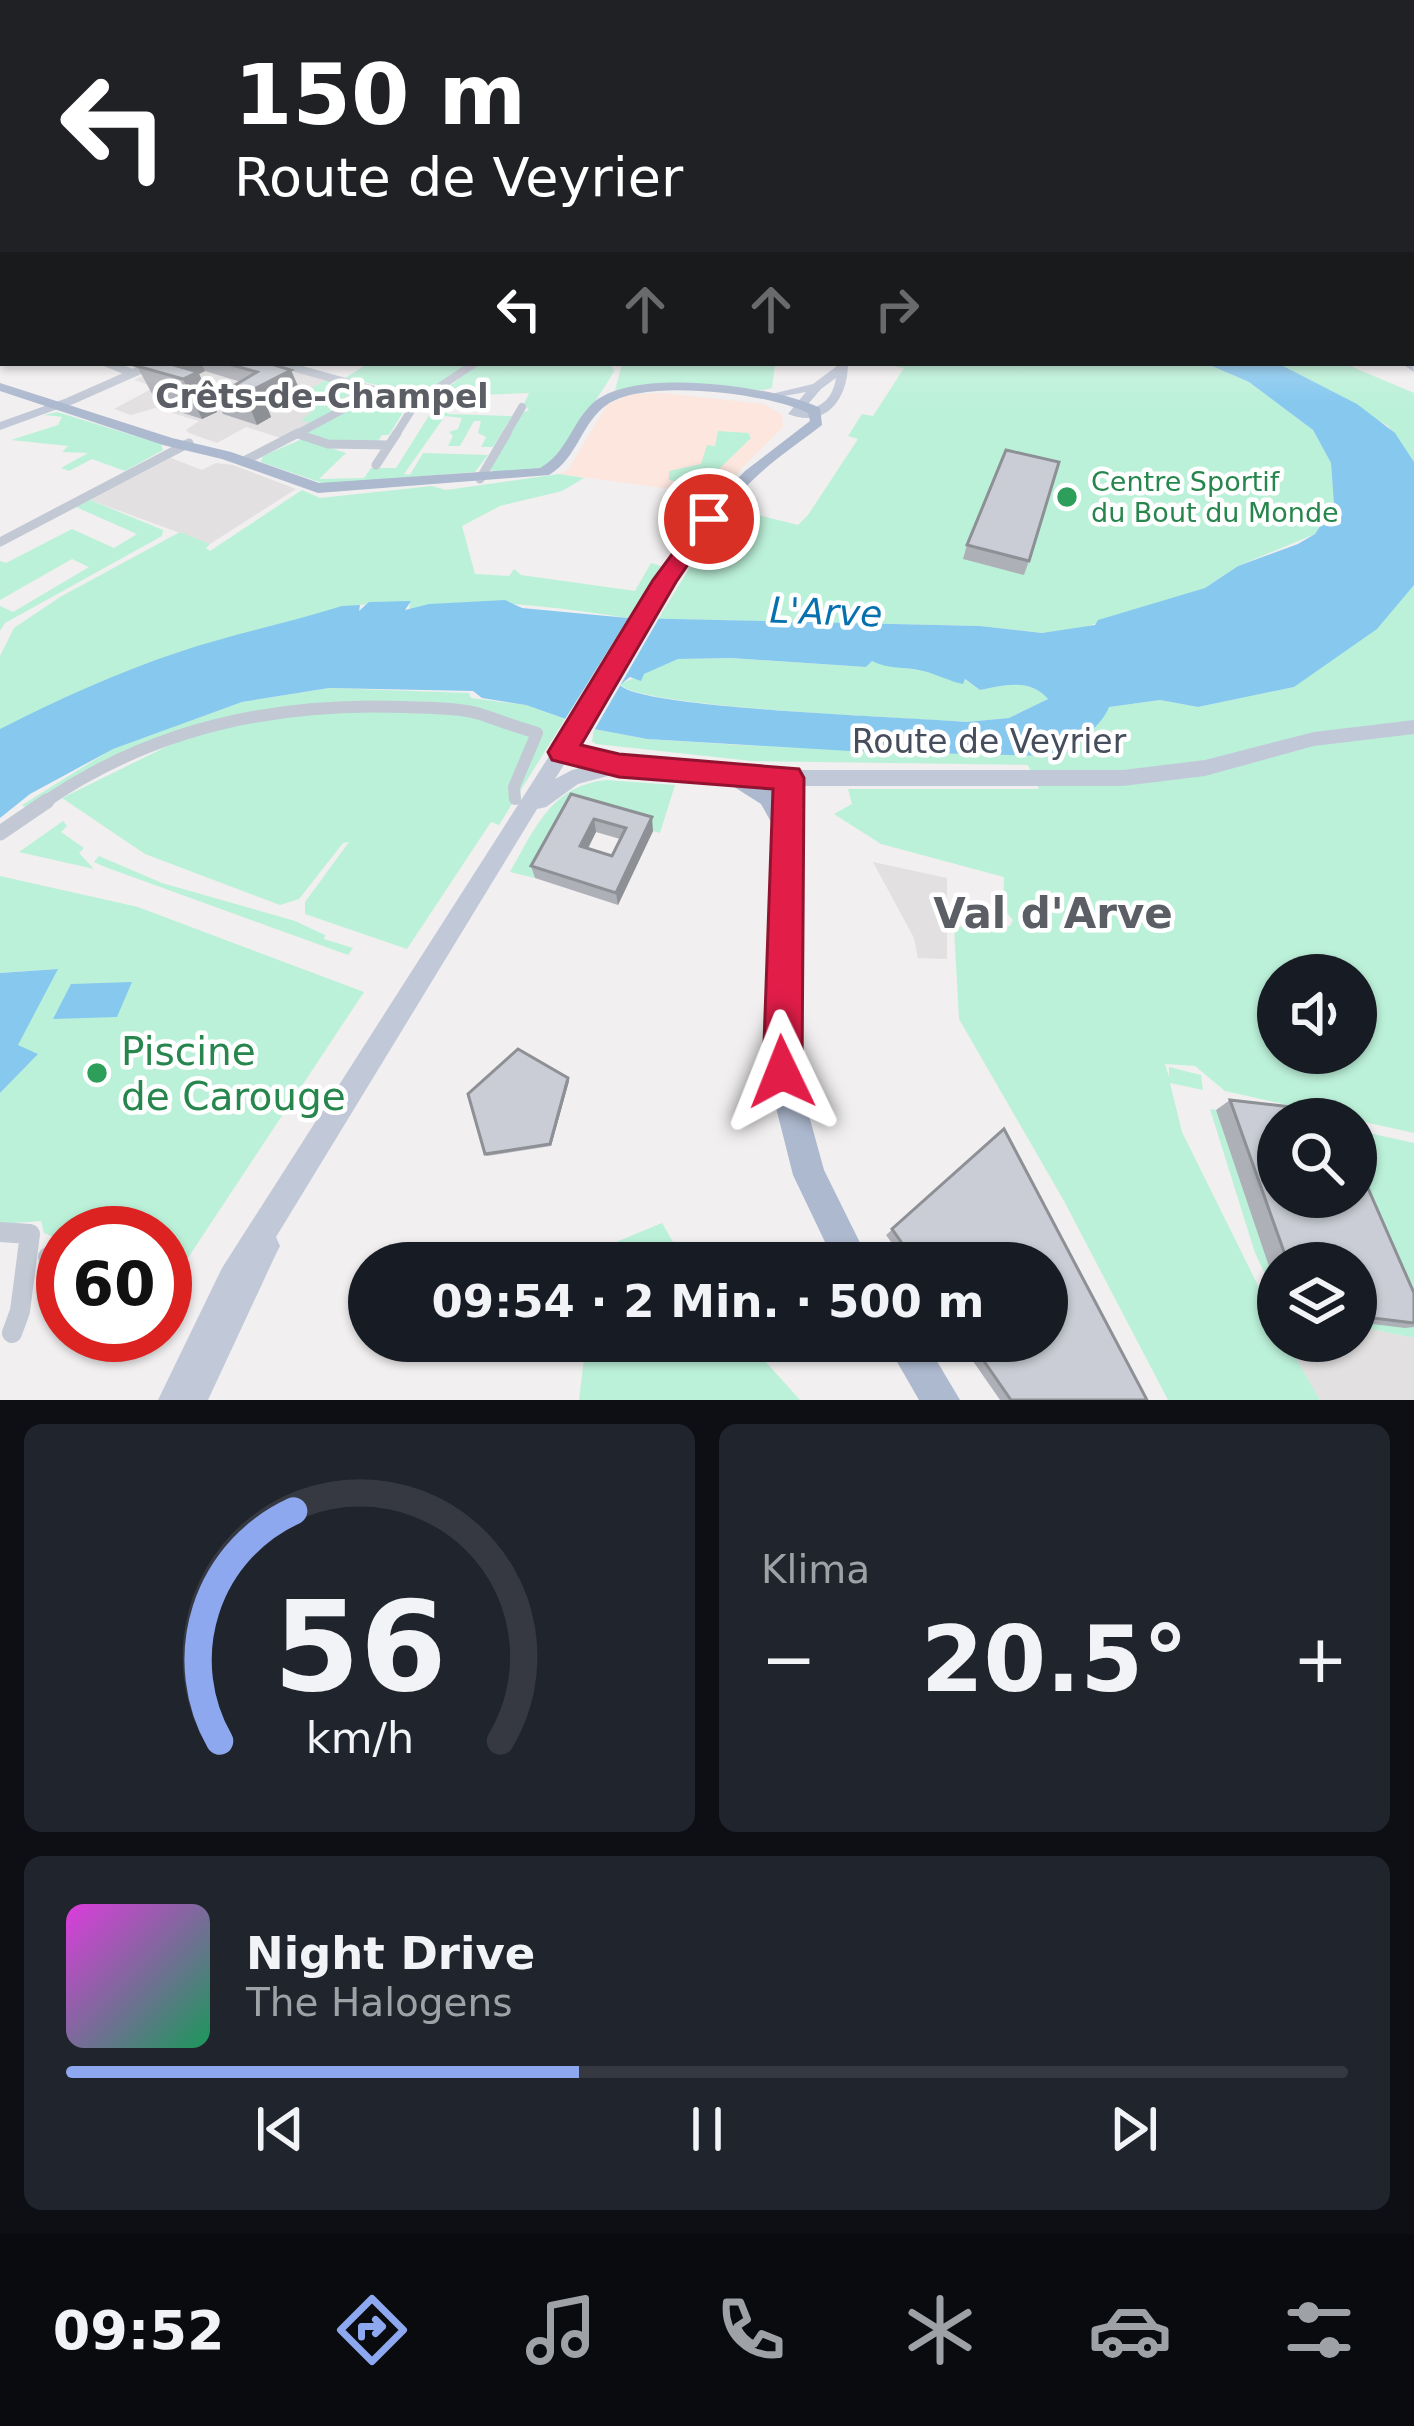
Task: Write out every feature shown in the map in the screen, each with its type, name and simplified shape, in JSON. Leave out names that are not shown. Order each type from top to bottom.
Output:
[{"type":"main road","points":[[788,443],[799,408],[842,366]]},
{"type":"main road","points":[[174,1400],[233,1279],[515,813],[567,743],[650,604],[709,519],[750,474],[803,435],[833,402],[843,366]]},
{"type":"main road","points":[[0,383],[168,442],[189,442],[305,486],[330,490],[536,474],[559,465],[592,412],[618,393],[654,388],[773,395],[817,387]]},
{"type":"main road","points":[[746,394],[819,415]]},
{"type":"main road","points":[[773,395],[799,408]]},
{"type":"main road","points":[[0,426],[64,403]]},
{"type":"main road","name":"Route de Veyrier","points":[[567,743],[619,766],[723,774],[1123,778],[1205,768],[1329,736],[1414,728]]},
{"type":"main road","points":[[515,813],[588,772],[619,766]]},
{"type":"main road","points":[[723,774],[764,792],[786,828]]},
{"type":"main road","points":[[789,778],[780,1041],[784,1087],[808,1175],[842,1242]]},
{"type":"main road","points":[[191,1400],[280,1208]]},
{"type":"main road","points":[[917,1362],[941,1400]]},
{"type":"street","points":[[118,366],[137,371]]},
{"type":"street","points":[[64,403],[149,366]]},
{"type":"street","points":[[244,461],[378,391],[288,366]]},
{"type":"street","points":[[372,396],[426,396],[471,366]]},
{"type":"street","points":[[376,466],[417,401]]},
{"type":"street","points":[[480,478],[522,407]]},
{"type":"street","points":[[298,434],[328,444],[389,446]]},
{"type":"street","points":[[0,542],[189,442]]},
{"type":"street","points":[[0,833],[80,780],[154,744],[226,721],[328,704],[432,707],[490,716],[537,733],[514,787],[515,813]]},
{"type":"street","points":[[0,1232],[30,1234],[26,1278],[12,1333]]},
{"type":"shaded area","points":[[164,366],[271,366],[375,392],[284,439],[246,427],[217,443],[186,430],[199,421],[155,408],[131,415],[114,409],[155,387],[134,380]]},
{"type":"shaded area","points":[[631,394],[764,404],[782,415],[783,427],[715,495],[559,474],[568,470],[607,405]]},
{"type":"shaded area","points":[[171,458],[202,470],[216,463],[233,465],[296,489],[210,544],[90,500]]},
{"type":"shaded area","points":[[873,862],[947,878],[947,959],[918,958],[914,938]]},
{"type":"shaded area","points":[[1377,1330],[1414,1338],[1414,1400],[1320,1400],[1298,1362],[1377,1362]]},
{"type":"green space","points":[[364,366],[468,366],[430,393],[379,393],[385,389],[382,386],[345,378]]},
{"type":"green space","points":[[474,366],[612,366],[614,371],[572,435],[545,466],[532,470],[489,470],[522,413],[529,410],[524,404],[529,393],[456,396],[447,414],[512,416],[493,447],[481,447],[486,437],[478,433],[481,421],[474,421],[460,446],[448,446],[453,436],[449,432],[458,429],[462,418],[445,416],[404,474],[410,475],[423,453],[488,455],[475,472],[325,484],[261,462],[263,456],[302,439],[346,453],[319,479],[364,478],[371,468],[396,468],[435,406],[422,402],[424,399]]},
{"type":"green space","points":[[621,366],[775,366],[772,388],[763,390],[656,385],[615,390]]},
{"type":"green space","name":"Centre Sportif du Bout du Monde","points":[[895,366],[1212,366],[1249,382],[1313,430],[1331,463],[1334,505],[1315,534],[1238,566],[1205,588],[1073,631],[658,619],[697,556],[734,509],[798,525],[808,515],[858,439],[848,436],[862,414],[873,416],[904,368]]},
{"type":"green space","points":[[1282,366],[1350,366],[1414,393],[1414,462],[1388,426]]},
{"type":"green space","points":[[326,380],[358,389],[333,404],[344,408],[314,424],[301,420],[312,412],[284,403]]},
{"type":"green space","points":[[372,399],[411,399],[389,435],[382,435],[377,443],[329,441],[307,432]]},
{"type":"green space","points":[[57,412],[161,444],[163,450],[125,471],[92,459],[69,471],[61,468],[88,453],[11,440],[58,425],[62,417],[44,415]]},
{"type":"green space","points":[[718,431],[748,433],[751,438],[718,470],[714,480],[697,486],[669,480],[669,471],[701,464],[707,445],[715,446]]},
{"type":"green space","points":[[559,474],[584,478],[562,491],[500,506],[462,526],[475,574],[509,576],[514,569],[521,575],[635,591],[651,563],[661,566],[628,618],[486,603],[409,611],[410,602],[360,605],[179,652],[0,729],[0,656],[14,628],[60,597],[180,532],[210,544],[206,548],[210,551],[302,490],[320,498],[432,486],[446,490]]},
{"type":"green space","points":[[90,500],[163,530],[162,536],[5,623],[0,631],[0,606],[13,612],[89,567],[72,559],[0,600],[0,561],[6,563],[72,529],[114,548],[137,534],[76,507]]},
{"type":"green space","points":[[1414,585],[1414,1133],[1377,1125],[1377,1098],[1257,1098],[1225,1091],[1195,1066],[1165,1064],[1169,1077],[1169,1067],[1201,1075],[1203,1090],[1170,1083],[1182,1132],[1257,1284],[1257,1362],[1298,1362],[1320,1400],[1168,1400],[1064,1201],[959,1019],[954,927],[1010,926],[1013,920],[1003,908],[1004,877],[881,844],[834,814],[852,804],[848,789],[1039,789],[1028,765],[752,761],[596,744],[594,729],[647,739],[740,745],[1050,756],[1090,731],[1108,707],[1160,700],[1198,707],[1294,687],[1379,621]]},
{"type":"green space","points":[[678,659],[866,667],[871,661],[964,679],[980,690],[1025,686],[1048,699],[1009,718],[966,722],[724,706],[674,700],[620,684]]},
{"type":"green space","points":[[329,688],[469,693],[471,698],[526,705],[565,719],[499,825],[491,822],[407,949],[305,914],[305,902],[349,842],[343,843],[299,899],[280,905],[145,854],[62,798],[182,739],[318,703],[202,724],[27,808],[22,805],[112,749],[242,702]]},
{"type":"green space","points":[[606,780],[675,785],[660,833],[574,808],[535,878],[510,872],[558,800],[587,784]]},
{"type":"green space","points":[[63,821],[67,826],[61,832],[84,848],[79,853],[94,869],[19,852]]},
{"type":"green space","points":[[99,856],[162,883],[295,921],[325,935],[324,939],[353,948],[348,955],[105,867],[94,862]]},
{"type":"green space","points":[[0,876],[138,907],[364,992],[192,1252],[192,1206],[36,1206],[36,1221],[0,1224],[0,1093],[37,1054],[17,1046],[56,969],[0,973]]},
{"type":"green space","points":[[1210,1109],[1257,1116],[1257,1218],[1377,1218],[1377,1135],[1414,1143],[1414,1338],[1377,1330],[1377,1242],[1257,1242],[1257,1257]]},
{"type":"green space","points":[[662,1223],[673,1242],[616,1242]]},
{"type":"green space","points":[[584,1362],[766,1362],[800,1400],[579,1400]]},
{"type":"water","points":[[1212,366],[1283,366],[1357,404],[1395,433],[1414,462],[1414,585],[1377,629],[1294,687],[1198,707],[1160,700],[1109,707],[1084,737],[1050,756],[647,739],[594,729],[526,705],[482,698],[473,691],[329,688],[242,702],[113,749],[30,794],[0,818],[0,729],[156,660],[342,606],[360,605],[359,611],[369,602],[411,601],[405,610],[505,600],[522,608],[628,618],[980,626],[1042,633],[1095,625],[1098,620],[1205,588],[1238,566],[1315,534],[1334,505],[1331,463],[1313,430],[1249,382]],"holes":[[[678,659],[866,667],[872,661],[963,684],[965,679],[980,690],[1025,686],[1048,699],[1009,718],[966,722],[724,706],[639,693],[620,685],[630,677],[641,681],[644,674]]]},
{"type":"water","points":[[58,969],[18,1045],[38,1054],[0,1093],[0,973]]},
{"type":"water","points":[[132,982],[117,1017],[53,1019],[71,984]]},
{"type":"pier","points":[[632,612],[662,613],[592,734],[562,724]]},
{"type":"building","points":[[137,366],[177,366],[198,372],[183,379]]},
{"type":"building","points":[[236,366],[291,370],[245,394],[264,400],[249,408],[215,397],[257,372]]},
{"type":"building","points":[[1006,450],[1059,462],[1029,561],[967,545]]},
{"type":"building","points":[[571,794],[652,817],[616,893],[531,866]],"holes":[[[594,819],[626,828],[612,856],[580,846]]]},
{"type":"building","points":[[518,1049],[568,1078],[550,1144],[485,1154],[468,1094]]},
{"type":"building","points":[[1230,1100],[1257,1103],[1257,1176]]},
{"type":"building","points":[[1004,1129],[1064,1242],[901,1242],[892,1229]]},
{"type":"building","points":[[1377,1209],[1414,1293],[1414,1323],[1377,1319],[1377,1242],[1281,1242],[1272,1218],[1377,1218]]},
{"type":"building","points":[[1068,1250],[1147,1400],[1011,1400],[985,1362],[1068,1362]]},
{"type":"place","name":"Centre Sportif du Bout du Monde","points":[[1067,497]]},
{"type":"place","name":"Piscine de Carouge","points":[[97,1073]]},
{"type":"district","name":"Crêts-de-Champel","points":[[322,396]]},
{"type":"district","name":"Val d'Arve","points":[[1053,913]]},
{"type":"route","points":[[709,519],[665,580],[562,752],[619,766],[789,778],[782,1072]]},
{"type":"water label","name":"L'Arve","points":[[826,612]]}]
